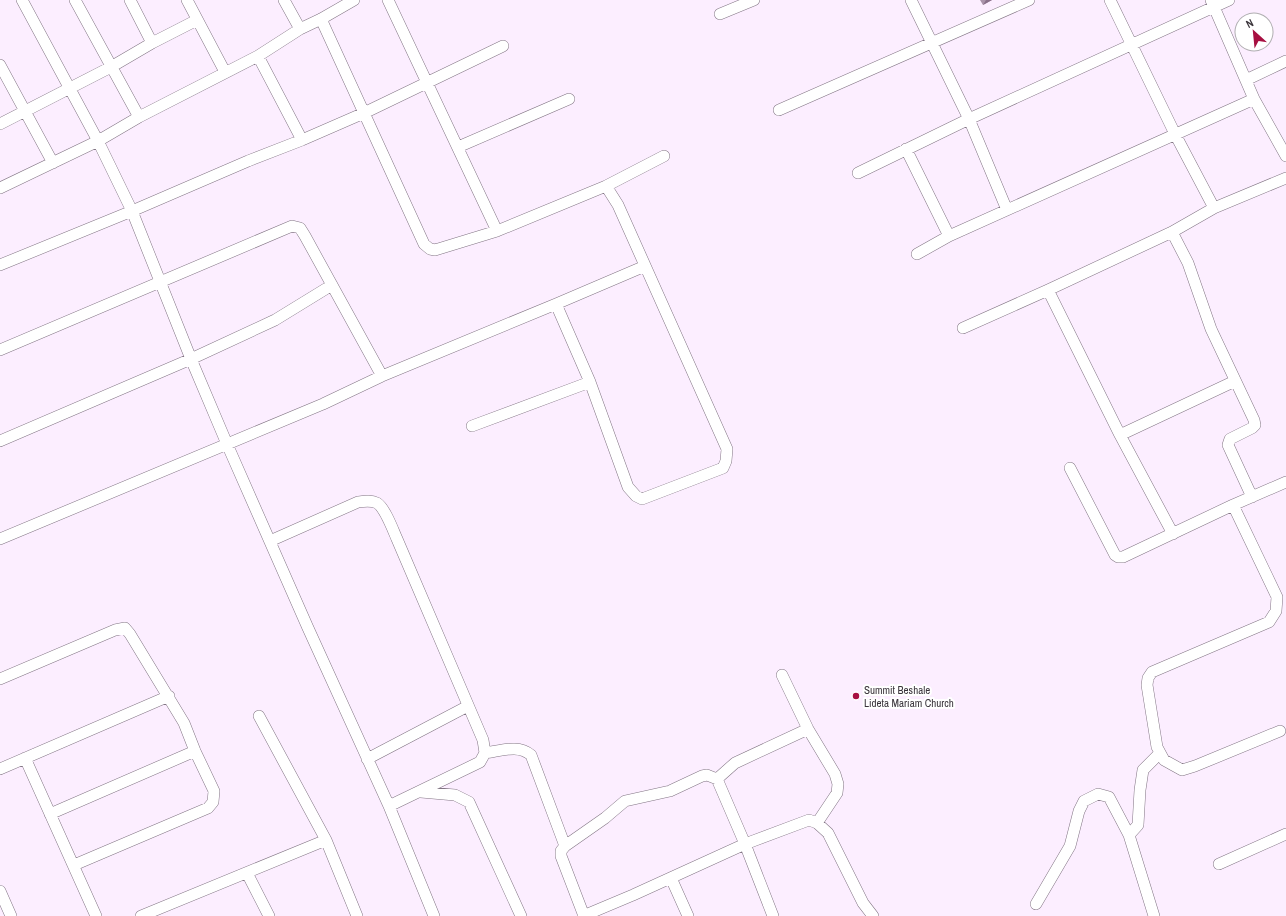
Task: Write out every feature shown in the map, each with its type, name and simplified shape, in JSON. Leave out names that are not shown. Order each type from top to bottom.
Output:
[{"type":"street","points":[[22,0],[98,141],[132,211],[160,283],[227,444],[389,806],[434,916]]},
{"type":"street","points":[[75,0],[138,117]]},
{"type":"street","points":[[130,0],[152,43]]},
{"type":"street","points":[[187,0],[196,20],[225,72]]},
{"type":"street","points":[[284,0],[300,29]]},
{"type":"street","points":[[1,186],[98,141],[138,117],[258,56],[300,29],[354,0]]},
{"type":"street","points":[[388,0],[497,231]]},
{"type":"street","points":[[720,14],[754,0]]},
{"type":"street","points":[[912,0],[933,43],[1008,210]]},
{"type":"street","points":[[779,110],[1029,0]]},
{"type":"street","points":[[1110,0],[1175,134],[1214,208]]},
{"type":"street","points":[[858,173],[968,120],[1132,45],[1213,4],[1229,0]]},
{"type":"street","points":[[1213,4],[1254,99],[1286,156]]},
{"type":"street","points":[[321,19],[424,244],[430,249],[435,250],[497,231],[606,186],[664,156]]},
{"type":"street","points":[[0,124],[111,67],[196,20]]},
{"type":"street","points":[[0,265],[132,211],[248,161],[302,140],[364,113],[503,46]]},
{"type":"street","points":[[258,56],[302,140]]},
{"type":"street","points":[[1246,80],[1286,61]]},
{"type":"street","points":[[0,65],[53,163]]},
{"type":"street","points":[[458,147],[569,99]]},
{"type":"street","points":[[917,254],[949,236],[1254,99]]},
{"type":"street","points":[[906,149],[949,236]]},
{"type":"street","points":[[963,328],[1172,232],[1214,208],[1286,178]]},
{"type":"street","points":[[556,304],[590,382],[628,487],[636,496],[642,499],[723,468],[726,461],[727,449],[618,204],[606,186]]},
{"type":"street","points":[[0,350],[292,226],[300,228],[382,376]]},
{"type":"street","points":[[1172,232],[1188,264],[1211,329],[1255,425],[1230,439],[1228,445],[1252,497]]},
{"type":"street","points":[[0,539],[323,404],[382,376],[645,266]]},
{"type":"street","points":[[0,441],[275,320],[332,285]]},
{"type":"street","points":[[1048,290],[1120,435],[1173,534]]},
{"type":"street","points":[[1120,435],[1236,381]]},
{"type":"street","points":[[472,426],[590,382]]},
{"type":"street","points":[[1070,468],[1115,554],[1118,557],[1123,557],[1233,505],[1286,482]]},
{"type":"street","points":[[270,541],[358,502],[368,501],[376,503],[382,508],[397,539],[483,740],[485,753],[480,762],[389,806]]},
{"type":"street","points":[[1233,505],[1277,597],[1276,611],[1269,622],[1152,672],[1148,678],[1147,685],[1157,747],[1164,760],[1182,770],[1280,732]]},
{"type":"street","points":[[0,679],[115,630],[125,628],[184,723],[195,751],[214,791],[213,802],[208,808],[74,865]]},
{"type":"street","points":[[782,675],[808,730],[835,774],[838,784],[837,793],[816,823]]},
{"type":"street","points":[[0,769],[168,696]]},
{"type":"street","points":[[367,759],[468,706]]},
{"type":"street","points":[[259,716],[326,840],[357,916]]},
{"type":"street","points":[[717,779],[735,763],[808,730]]},
{"type":"street","points":[[485,753],[516,748],[525,750],[531,755],[565,846]]},
{"type":"street","points":[[50,814],[195,751]]},
{"type":"street","points":[[1129,834],[1138,825],[1143,770],[1160,753]]},
{"type":"street","points":[[25,758],[96,916]]},
{"type":"street","points":[[773,916],[745,844],[717,779],[708,775],[702,776],[670,791],[626,801],[605,818],[565,846],[561,851],[561,856],[584,916],[606,911],[671,878],[745,844],[809,820],[816,823],[828,833],[863,903],[873,916]]},
{"type":"street","points":[[420,792],[455,795],[469,802],[521,916]]},
{"type":"street","points":[[1036,904],[1070,846],[1079,811],[1084,801],[1098,794],[1109,798],[1129,834],[1154,916]]},
{"type":"street","points":[[1219,864],[1286,834]]},
{"type":"street","points":[[141,916],[326,840]]},
{"type":"street","points":[[248,873],[269,916]]},
{"type":"street","points":[[671,878],[688,916]]},
{"type":"street","points":[[0,891],[11,916]]},
{"type":"place","name":"Summit Beshale Lideta Mariam Church","points":[[856,696]]}]
